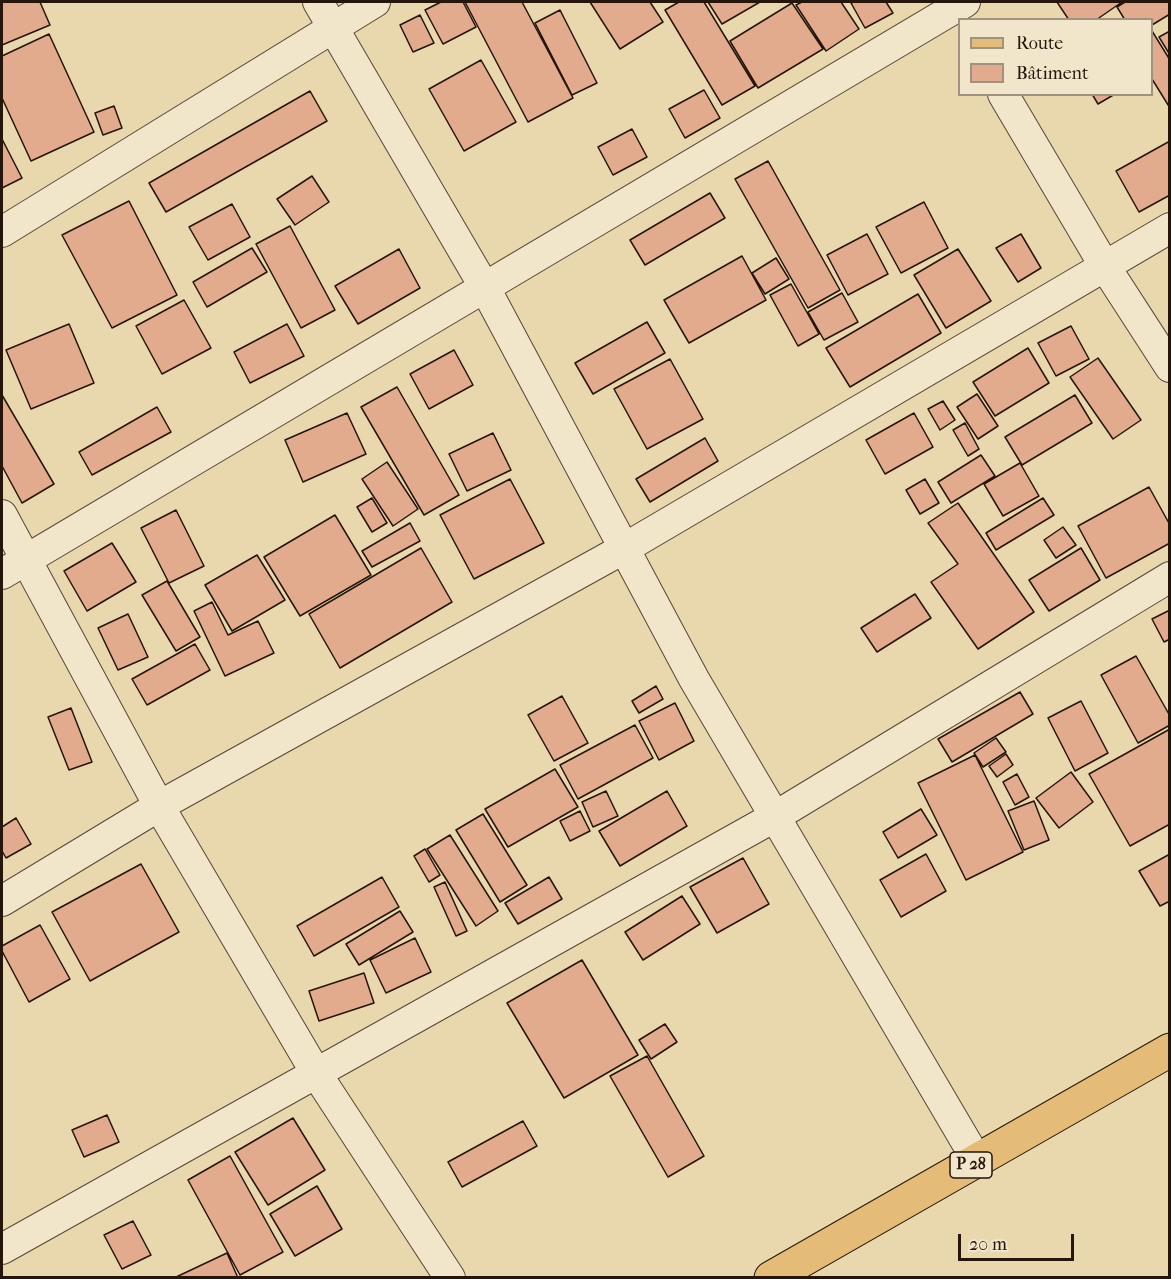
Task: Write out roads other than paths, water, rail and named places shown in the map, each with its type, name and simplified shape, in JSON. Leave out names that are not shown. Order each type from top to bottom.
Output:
[{"type":"main road","name":"P 28","points":[[771,1278],[978,1162],[1170,1050]]},
{"type":"street","points":[[2,232],[324,14],[375,2]]},
{"type":"street","points":[[2,574],[956,9]]},
{"type":"street","points":[[324,14],[485,288],[694,678],[978,1162]]},
{"type":"street","points":[[1003,96],[1104,265],[1170,367]]},
{"type":"street","points":[[2,901],[159,806],[625,548],[1170,228]]},
{"type":"street","points":[[2,515],[159,806],[316,1073],[450,1278]]},
{"type":"street","points":[[2,1249],[776,816],[1170,577]]}]
